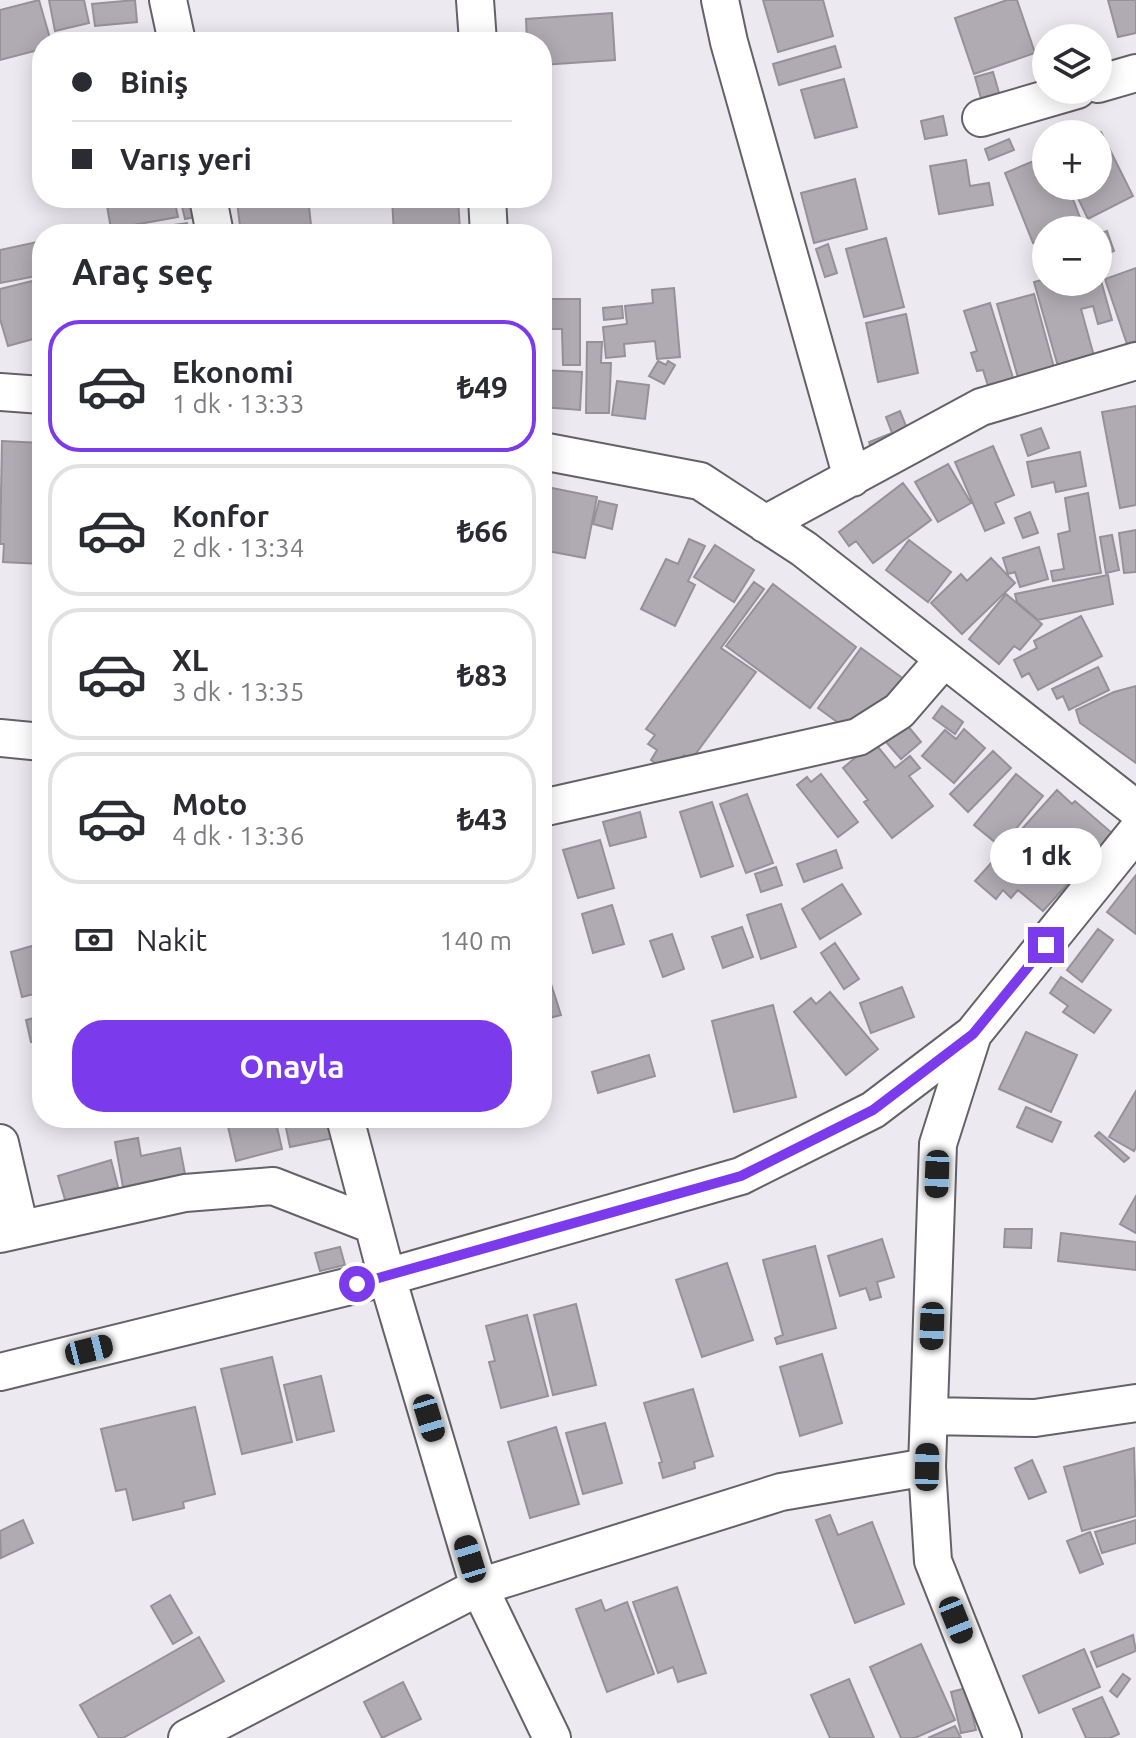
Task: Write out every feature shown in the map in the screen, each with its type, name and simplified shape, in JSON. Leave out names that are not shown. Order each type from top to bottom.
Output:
[{"type":"street","points":[[168,0],[175,32]]},
{"type":"street","points":[[475,0],[477,32]]},
{"type":"street","points":[[720,0],[729,42],[852,478]]},
{"type":"street","points":[[1112,80],[1136,73]]},
{"type":"street","points":[[981,118],[1032,103]]},
{"type":"street","points":[[765,524],[981,407],[1136,361]]},
{"type":"street","points":[[0,392],[32,394]]},
{"type":"street","points":[[552,453],[700,481],[804,549],[1136,809]]},
{"type":"street","points":[[552,806],[858,737],[899,711],[944,659]]},
{"type":"street","points":[[0,738],[32,741]]},
{"type":"street","points":[[0,1372],[387,1277],[741,1176],[873,1110],[973,1034],[1136,832]]},
{"type":"street","points":[[973,1034],[938,1144],[927,1467],[933,1561],[1003,1738]]},
{"type":"street","points":[[348,1128],[387,1277],[479,1587],[552,1738]]},
{"type":"street","points":[[0,1143],[10,1232],[185,1193],[273,1186],[373,1225]]},
{"type":"street","points":[[929,1416],[1035,1418],[1134,1409]]},
{"type":"street","points":[[187,1738],[479,1587],[781,1492],[927,1467]]},
{"type":"building","points":[[39,0],[48,32],[32,32],[32,52],[0,60],[0,10]]},
{"type":"building","points":[[49,0],[84,0],[89,23],[55,31]]},
{"type":"building","points":[[135,0],[137,22],[95,26],[92,4]]},
{"type":"building","points":[[763,0],[823,0],[833,36],[778,52]]},
{"type":"building","points":[[1007,0],[1017,0],[1032,44],[1032,54],[974,74],[955,18]]},
{"type":"building","points":[[1108,0],[1136,0],[1136,33],[1118,37]]},
{"type":"building","points":[[612,13],[615,60],[552,64],[552,32],[527,32],[526,19]]},
{"type":"building","points":[[835,46],[841,67],[779,85],[773,64]]},
{"type":"building","points":[[993,72],[1000,96],[982,102],[975,77]]},
{"type":"building","points":[[844,79],[857,127],[815,138],[801,90]]},
{"type":"building","points":[[943,116],[947,135],[925,139],[921,121]]},
{"type":"building","points":[[1009,139],[1014,150],[989,160],[985,149]]},
{"type":"building","points":[[1112,154],[1133,196],[1094,216],[1087,216],[1079,200],[1112,200]]},
{"type":"building","points":[[966,160],[970,186],[989,183],[993,205],[939,214],[930,166]]},
{"type":"building","points":[[1032,162],[1032,200],[1073,200],[1079,216],[1032,216],[1032,240],[1005,173]]},
{"type":"building","points":[[855,179],[867,229],[814,243],[801,193]]},
{"type":"building","points":[[107,208],[176,208],[178,217],[139,224],[110,224]]},
{"type":"building","points":[[182,208],[198,208],[200,216],[185,219]]},
{"type":"building","points":[[238,208],[309,208],[311,224],[240,224]]},
{"type":"building","points":[[393,208],[459,208],[460,224],[393,224]]},
{"type":"building","points":[[886,238],[904,307],[864,317],[846,249]]},
{"type":"building","points":[[32,243],[32,277],[0,283],[0,250]]},
{"type":"building","points":[[828,244],[837,273],[825,277],[816,249]]},
{"type":"building","points":[[1136,268],[1136,341],[1127,344],[1111,296],[1112,277]]},
{"type":"building","points":[[32,281],[32,339],[8,346],[0,319],[0,289]]},
{"type":"building","points":[[674,288],[680,357],[657,359],[655,341],[624,344],[625,356],[606,358],[603,327],[627,324],[625,306],[653,303],[652,290]]},
{"type":"building","points":[[1035,296],[1055,371],[1019,381],[997,304]]},
{"type":"building","points":[[1038,296],[1105,296],[1112,320],[1098,324],[1093,306],[1081,309],[1097,367],[1061,377]]},
{"type":"building","points":[[552,299],[580,299],[580,365],[563,365],[562,329],[552,329]]},
{"type":"building","points":[[990,303],[1014,381],[989,389],[983,370],[977,371],[971,353],[977,351],[964,311]]},
{"type":"building","points":[[622,306],[623,318],[604,320],[603,308]]},
{"type":"building","points":[[906,314],[918,373],[878,382],[866,323]]},
{"type":"building","points":[[587,342],[602,342],[601,363],[611,363],[609,413],[586,413]]},
{"type":"building","points":[[658,361],[675,365],[664,384],[649,376]]},
{"type":"building","points":[[552,370],[582,372],[580,410],[552,408]]},
{"type":"building","points":[[617,381],[649,385],[645,419],[612,415]]},
{"type":"building","points":[[1136,406],[1136,505],[1120,508],[1102,412]]},
{"type":"building","points":[[900,411],[910,436],[872,451],[869,442],[892,433],[886,417]]},
{"type":"building","points":[[1041,428],[1049,448],[1028,456],[1021,435]]},
{"type":"building","points":[[2,441],[32,442],[32,563],[3,562],[4,544],[0,544]]},
{"type":"building","points":[[993,446],[1014,495],[995,503],[1004,523],[985,531],[955,462]]},
{"type":"building","points":[[1080,452],[1086,486],[1056,492],[1054,482],[1032,487],[1027,462]]},
{"type":"building","points":[[948,464],[971,503],[938,522],[915,482]]},
{"type":"building","points":[[903,483],[931,520],[873,563],[856,541],[849,546],[839,532]]},
{"type":"building","points":[[552,488],[597,497],[585,558],[552,552]]},
{"type":"building","points":[[1088,493],[1101,573],[1053,581],[1051,571],[1064,569],[1058,534],[1070,531],[1065,498]]},
{"type":"building","points":[[599,501],[617,505],[612,529],[593,524]]},
{"type":"building","points":[[1030,512],[1038,533],[1023,538],[1015,518]]},
{"type":"building","points":[[1136,530],[1136,572],[1124,573],[1119,533]]},
{"type":"building","points":[[1112,535],[1119,570],[1106,573],[1100,537]]},
{"type":"building","points":[[689,539],[705,546],[688,581],[695,585],[675,626],[641,609],[666,559],[678,564]]},
{"type":"building","points":[[909,540],[951,572],[928,602],[886,570]]},
{"type":"building","points":[[715,545],[754,570],[734,602],[694,577]]},
{"type":"building","points":[[1039,547],[1048,579],[1020,587],[1015,572],[1008,574],[1003,558]]},
{"type":"building","points":[[991,558],[1015,583],[962,634],[931,603],[961,574],[967,581]]},
{"type":"building","points":[[1108,575],[1113,604],[1038,620],[1017,602],[1015,594]]},
{"type":"building","points":[[754,582],[764,589],[721,648],[756,672],[691,760],[684,755],[677,763],[671,759],[663,769],[651,760],[657,750],[648,744],[655,735],[646,729]]},
{"type":"building","points":[[773,584],[856,647],[810,708],[726,646]]},
{"type":"building","points":[[1006,594],[1042,624],[1020,650],[1014,646],[999,664],[969,639]]},
{"type":"building","points":[[1081,616],[1102,656],[1038,690],[1029,673],[1022,677],[1014,660],[1037,648],[1034,641]]},
{"type":"building","points":[[861,648],[908,682],[851,732],[818,708]]},
{"type":"building","points":[[1098,667],[1109,690],[1069,710],[1063,696],[1057,699],[1052,689]]},
{"type":"building","points":[[1136,686],[1136,763],[1080,723],[1076,710],[1114,692]]},
{"type":"building","points":[[942,706],[963,722],[955,734],[933,718]]},
{"type":"building","points":[[907,725],[921,742],[901,759],[886,742]]},
{"type":"building","points":[[964,729],[985,748],[954,783],[922,756],[945,730],[956,739]]},
{"type":"building","points":[[874,742],[895,768],[910,756],[920,768],[909,776],[933,806],[892,838],[843,768]]},
{"type":"building","points":[[993,751],[1011,768],[968,812],[950,794]]},
{"type":"building","points":[[821,774],[858,822],[838,837],[797,785],[807,777],[811,782]]},
{"type":"building","points":[[1016,774],[1043,796],[1001,847],[974,825]]},
{"type":"building","points":[[1057,790],[1072,804],[1075,801],[1113,834],[1043,911],[1018,890],[1011,898],[1003,890],[996,899],[975,881]]},
{"type":"building","points":[[747,794],[773,863],[746,873],[720,804]]},
{"type":"building","points":[[712,802],[733,866],[701,877],[680,812]]},
{"type":"building","points":[[640,812],[646,837],[610,846],[603,822]]},
{"type":"building","points":[[600,840],[614,888],[578,898],[563,850]]},
{"type":"building","points":[[836,850],[842,868],[804,882],[797,864]]},
{"type":"building","points":[[776,867],[782,885],[761,892],[755,874]]},
{"type":"building","points":[[1136,875],[1136,934],[1107,912]]},
{"type":"building","points":[[842,884],[861,914],[820,939],[802,909]]},
{"type":"building","points":[[781,904],[796,947],[761,959],[747,915]]},
{"type":"building","points":[[612,905],[624,944],[593,953],[582,914]]},
{"type":"building","points":[[742,927],[753,957],[723,968],[712,937]]},
{"type":"building","points":[[1098,929],[1113,940],[1082,982],[1067,970]]},
{"type":"building","points":[[672,934],[684,969],[663,977],[650,941]]},
{"type":"building","points":[[835,943],[859,979],[844,989],[821,953]]},
{"type":"building","points":[[32,946],[32,994],[22,997],[11,952]]},
{"type":"building","points":[[1061,977],[1111,1010],[1094,1033],[1063,1012],[1068,1006],[1050,993]]},
{"type":"building","points":[[552,987],[561,1015],[552,1017]]},
{"type":"building","points":[[902,987],[914,1017],[871,1033],[860,1003]]},
{"type":"building","points":[[830,992],[878,1049],[846,1075],[794,1012],[811,998],[816,1004]]},
{"type":"building","points":[[773,1005],[796,1097],[734,1112],[712,1021]]},
{"type":"building","points":[[32,1018],[32,1042],[31,1042],[26,1020]]},
{"type":"building","points":[[1026,1032],[1077,1055],[1051,1112],[999,1089]]},
{"type":"building","points":[[649,1055],[655,1076],[598,1093],[592,1072]]},
{"type":"building","points":[[1136,1091],[1136,1147],[1134,1151],[1109,1137]]},
{"type":"building","points":[[1026,1107],[1061,1122],[1052,1142],[1017,1127]]},
{"type":"building","points":[[228,1128],[277,1128],[282,1149],[236,1161]]},
{"type":"building","points":[[286,1128],[341,1128],[343,1136],[290,1147]]},
{"type":"building","points":[[1099,1132],[1129,1158],[1124,1162],[1095,1136]]},
{"type":"building","points":[[138,1138],[141,1156],[180,1148],[185,1174],[123,1187],[115,1142]]},
{"type":"building","points":[[111,1160],[118,1187],[66,1203],[58,1176]]},
{"type":"building","points":[[1136,1196],[1136,1233],[1120,1224]]},
{"type":"building","points":[[1005,1229],[1032,1229],[1031,1248],[1004,1247]]},
{"type":"building","points":[[1061,1233],[1136,1242],[1136,1270],[1058,1261]]},
{"type":"building","points":[[882,1239],[894,1277],[877,1282],[881,1297],[870,1300],[866,1288],[840,1296],[828,1256]]},
{"type":"building","points":[[815,1246],[836,1328],[777,1344],[775,1338],[783,1335],[763,1260]]},
{"type":"building","points":[[340,1247],[345,1265],[320,1271],[315,1253]]},
{"type":"building","points":[[727,1263],[753,1340],[702,1357],[676,1280]]},
{"type":"building","points":[[576,1304],[596,1385],[553,1395],[534,1315]]},
{"type":"building","points":[[527,1315],[548,1396],[501,1408],[489,1362],[495,1361],[486,1326]]},
{"type":"building","points":[[822,1354],[842,1423],[800,1436],[780,1367]]},
{"type":"building","points":[[272,1357],[292,1442],[242,1454],[221,1369]]},
{"type":"building","points":[[321,1376],[334,1431],[297,1440],[284,1385]]},
{"type":"building","points":[[693,1389],[713,1456],[694,1462],[695,1468],[663,1478],[659,1463],[662,1462],[644,1403]]},
{"type":"building","points":[[195,1407],[215,1494],[183,1502],[184,1508],[133,1520],[126,1489],[116,1491],[101,1429]]},
{"type":"building","points":[[605,1423],[622,1483],[583,1494],[566,1433]]},
{"type":"building","points":[[556,1427],[579,1504],[530,1518],[508,1442]]},
{"type":"building","points":[[1134,1448],[1136,1516],[1082,1531],[1064,1467]]},
{"type":"building","points":[[1032,1460],[1046,1492],[1029,1499],[1015,1468]]},
{"type":"building","points":[[830,1515],[838,1535],[872,1522],[904,1604],[855,1623],[816,1520]]},
{"type":"building","points":[[23,1520],[33,1543],[1,1558],[0,1531]]},
{"type":"building","points":[[1136,1520],[1136,1543],[1102,1553],[1095,1532]]},
{"type":"building","points":[[1090,1532],[1103,1564],[1080,1573],[1067,1541]]},
{"type":"building","points":[[677,1587],[706,1673],[678,1682],[673,1667],[658,1673],[633,1602]]},
{"type":"building","points":[[170,1595],[192,1633],[173,1644],[151,1606]]},
{"type":"building","points":[[601,1600],[605,1611],[627,1602],[654,1674],[607,1692],[576,1609]]},
{"type":"building","points":[[1133,1635],[1136,1651],[1097,1667],[1091,1652]]},
{"type":"building","points":[[199,1637],[224,1681],[123,1738],[99,1738],[80,1705]]},
{"type":"building","points":[[921,1644],[955,1720],[915,1738],[901,1738],[870,1667]]},
{"type":"building","points":[[1084,1649],[1100,1687],[1039,1713],[1023,1676]]},
{"type":"building","points":[[1123,1674],[1130,1679],[1117,1697],[1110,1691]]},
{"type":"building","points":[[849,1679],[874,1738],[830,1738],[811,1695]]},
{"type":"building","points":[[403,1682],[421,1719],[382,1738],[364,1702]]},
{"type":"building","points":[[966,1688],[976,1730],[961,1733],[951,1692]]},
{"type":"building","points":[[1102,1697],[1119,1734],[1110,1738],[1086,1738],[1073,1709]]},
{"type":"building","points":[[955,1726],[961,1738],[928,1738]]},
{"type":"route","points":[[357,1284],[741,1176],[873,1110],[973,1034],[1046,945]]}]
